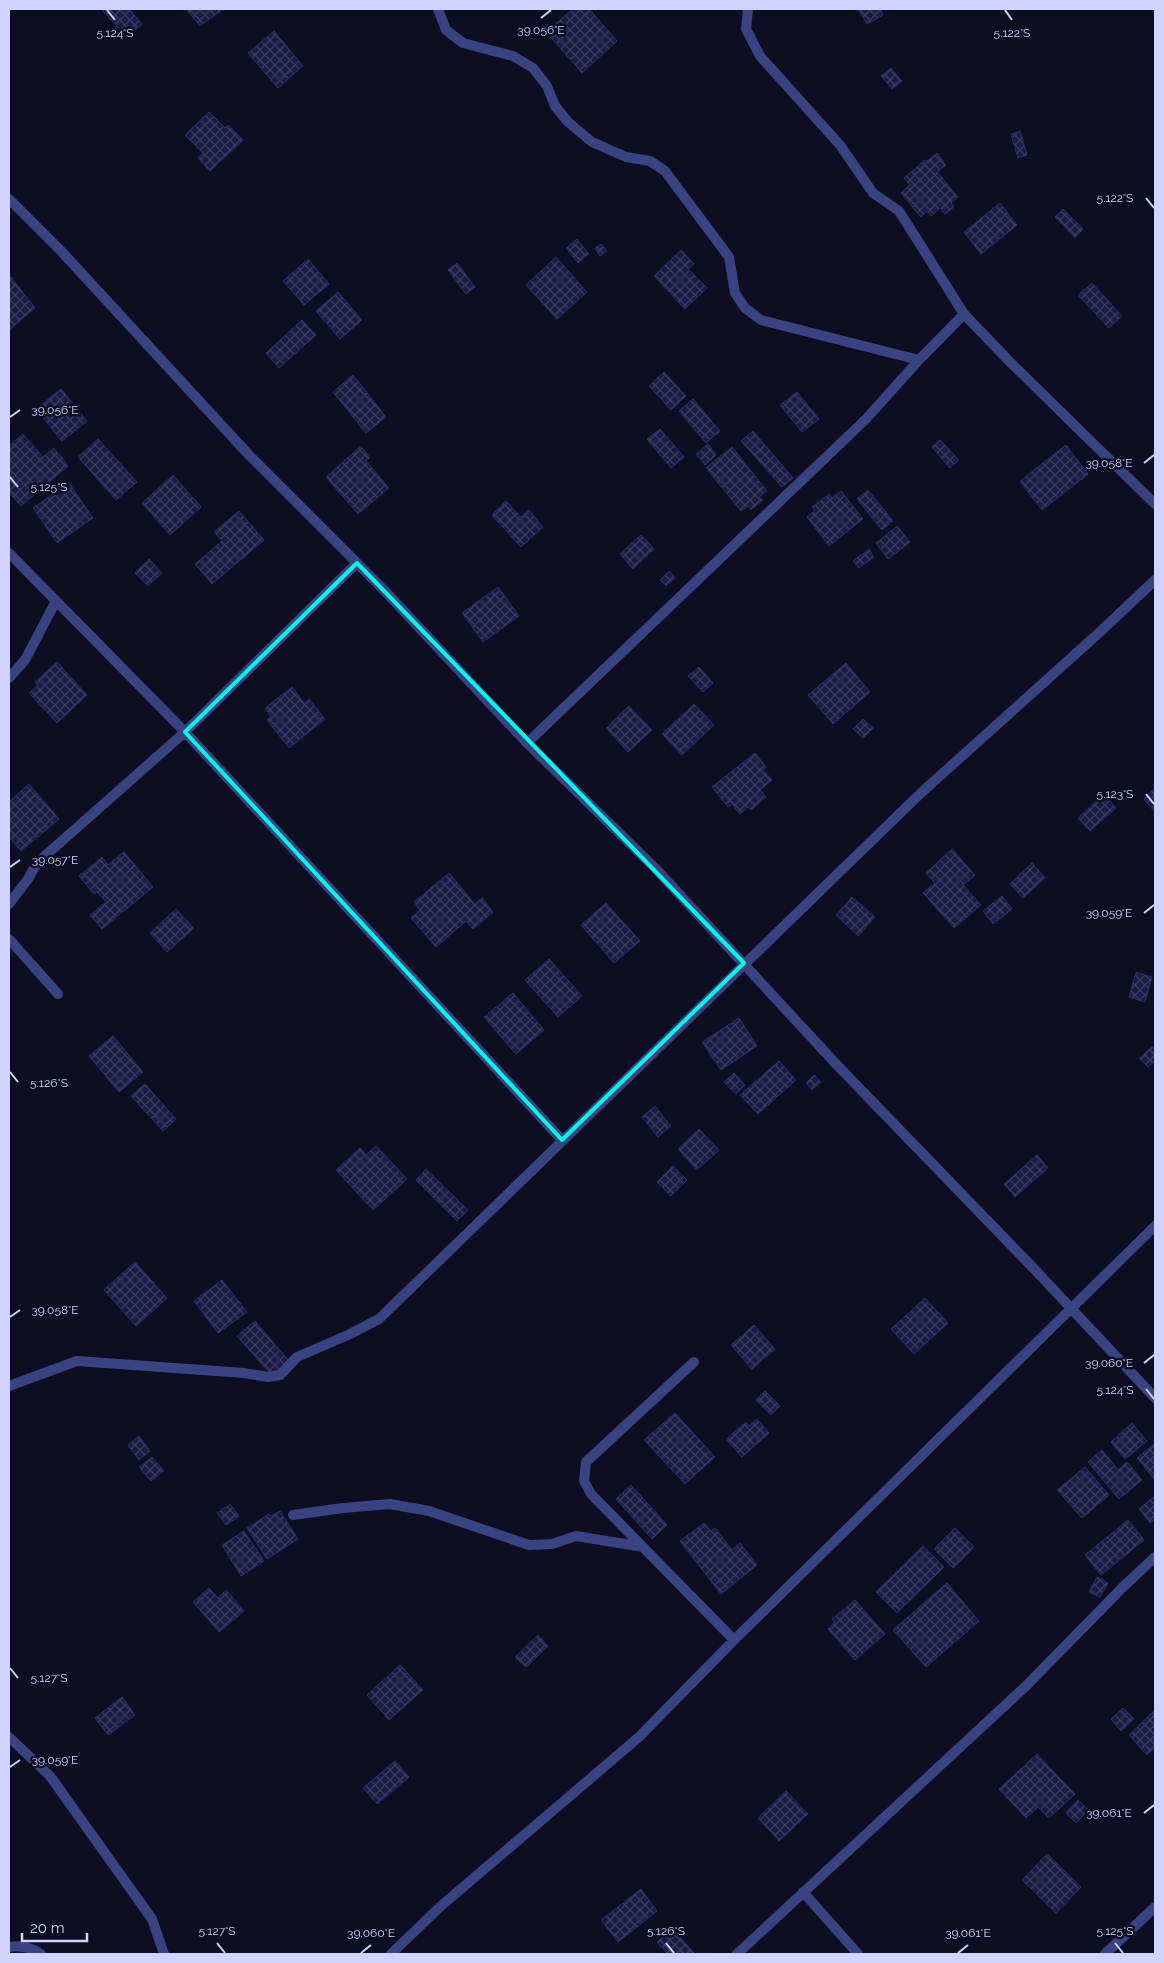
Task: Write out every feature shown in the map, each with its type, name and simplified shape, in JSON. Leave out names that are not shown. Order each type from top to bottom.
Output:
[{"type":"street","points":[[438,9],[446,30],[463,43],[513,56],[533,68],[547,86],[555,106],[568,122],[592,142],[626,157],[650,161],[665,171],[728,258],[735,293],[745,308],[761,320],[919,360]]},
{"type":"street","points":[[748,9],[746,29],[760,56],[840,144],[873,193],[899,212],[964,314],[1010,362],[1155,504]]},
{"type":"street","points":[[9,199],[68,258],[249,455],[357,563],[527,742],[654,868],[844,1072],[1155,1398]]},
{"type":"street","points":[[527,742],[866,419],[919,360],[964,314]]},
{"type":"street","points":[[9,553],[185,732],[562,1140]]},
{"type":"street","points":[[9,904],[28,879],[36,863],[185,732],[357,563]]},
{"type":"street","points":[[9,1386],[77,1362],[244,1373],[268,1377],[280,1375],[297,1357],[348,1336],[378,1320],[922,792],[1155,580]]},
{"type":"street","points":[[9,678],[25,660],[56,601]]},
{"type":"street","points":[[9,939],[58,994]]},
{"type":"street","points":[[391,1954],[441,1906],[639,1736],[1155,1226]]},
{"type":"street","points":[[694,1362],[586,1462],[584,1481],[591,1494],[734,1640]]},
{"type":"street","points":[[293,1516],[343,1508],[390,1504],[429,1511],[529,1545],[552,1544],[576,1536],[643,1547]]},
{"type":"street","points":[[737,1954],[1026,1686],[1155,1557]]},
{"type":"street","points":[[9,1737],[50,1776],[152,1919],[164,1954]]},
{"type":"street","points":[[803,1892],[858,1954]]},
{"type":"street","points":[[1104,1954],[1155,1907]]},
{"type":"street","points":[[9,1947],[14,1946],[35,1950],[41,1954]]},
{"type":"highlighted area","points":[[357,563],[744,963],[562,1140],[185,732]]},
{"type":"building","points":[[101,9],[129,9],[142,24],[127,37]]},
{"type":"building","points":[[186,9],[223,9],[200,26]]},
{"type":"building","points":[[573,9],[589,9],[617,41],[582,73],[546,32]]},
{"type":"building","points":[[858,9],[880,9],[883,15],[867,24]]},
{"type":"building","points":[[274,31],[303,66],[278,88],[248,53]]},
{"type":"building","points":[[891,68],[902,81],[892,89],[881,76]]},
{"type":"building","points":[[209,112],[225,128],[228,125],[243,140],[210,171],[198,158],[203,153],[185,135]]},
{"type":"building","points":[[1020,131],[1027,155],[1018,158],[1011,134]]},
{"type":"building","points":[[937,153],[946,165],[937,172],[958,197],[951,203],[954,207],[945,214],[940,208],[931,216],[927,211],[921,217],[901,193],[910,185],[904,178],[925,160],[926,162]]},
{"type":"building","points":[[1000,203],[1017,225],[981,254],[964,232]]},
{"type":"building","points":[[1063,209],[1083,229],[1075,238],[1055,217]]},
{"type":"building","points":[[577,239],[589,254],[578,263],[566,248]]},
{"type":"building","points":[[601,244],[607,251],[600,256],[595,248]]},
{"type":"building","points":[[681,250],[694,264],[688,269],[707,288],[685,309],[654,276]]},
{"type":"building","points":[[556,257],[587,292],[557,319],[526,285]]},
{"type":"building","points":[[308,259],[329,284],[304,305],[283,281]]},
{"type":"building","points":[[457,263],[475,287],[466,294],[448,270]]},
{"type":"building","points":[[11,277],[35,308],[9,330],[9,279]]},
{"type":"building","points":[[1092,283],[1122,316],[1109,328],[1078,295]]},
{"type":"building","points":[[338,292],[362,320],[340,339],[316,311]]},
{"type":"building","points":[[302,320],[316,335],[279,368],[266,353]]},
{"type":"building","points":[[664,372],[686,396],[671,410],[649,386]]},
{"type":"building","points":[[353,375],[386,417],[366,433],[333,392]]},
{"type":"building","points":[[61,389],[87,421],[62,441],[36,409]]},
{"type":"building","points":[[797,392],[819,419],[802,432],[780,405]]},
{"type":"building","points":[[693,399],[720,431],[706,443],[679,411]]},
{"type":"building","points":[[660,429],[684,457],[671,468],[647,439]]},
{"type":"building","points":[[753,431],[793,478],[782,487],[741,441]]},
{"type":"building","points":[[23,434],[43,457],[54,448],[68,466],[21,506],[9,492],[9,446]]},
{"type":"building","points":[[98,439],[137,482],[116,500],[78,457]]},
{"type":"building","points":[[940,440],[959,460],[950,468],[932,447]]},
{"type":"building","points":[[708,444],[716,455],[705,465],[696,454]]},
{"type":"building","points":[[1066,445],[1088,474],[1042,510],[1020,481]]},
{"type":"building","points":[[361,446],[370,458],[366,461],[389,488],[358,514],[326,477]]},
{"type":"building","points":[[732,447],[767,491],[759,497],[763,500],[751,510],[748,506],[741,511],[706,468]]},
{"type":"building","points":[[173,475],[201,507],[170,535],[142,503]]},
{"type":"building","points":[[69,483],[93,518],[57,543],[33,508]]},
{"type":"building","points":[[868,490],[893,521],[882,530],[857,499]]},
{"type":"building","points":[[841,491],[863,519],[829,546],[807,517],[815,511],[812,507],[829,494],[832,498]]},
{"type":"building","points":[[506,501],[521,517],[529,510],[543,527],[521,547],[492,515]]},
{"type":"building","points":[[239,511],[264,540],[212,584],[195,564],[222,541],[214,532]]},
{"type":"building","points":[[897,526],[910,542],[888,559],[876,543]]},
{"type":"building","points":[[641,535],[654,549],[633,569],[620,554]]},
{"type":"building","points":[[869,549],[874,557],[859,568],[853,561]]},
{"type":"building","points":[[149,559],[162,573],[148,586],[135,573]]},
{"type":"building","points":[[669,571],[675,578],[666,586],[660,580]]},
{"type":"building","points":[[498,587],[519,616],[483,642],[462,613]]},
{"type":"building","points":[[57,662],[87,695],[57,723],[29,693],[38,685],[35,682]]},
{"type":"building","points":[[846,663],[870,692],[833,724],[808,695]]},
{"type":"building","points":[[699,667],[713,683],[703,692],[688,676]]},
{"type":"building","points":[[292,687],[304,703],[309,699],[325,719],[289,748],[267,720],[271,716],[265,708]]},
{"type":"building","points":[[694,704],[714,725],[682,755],[662,734]]},
{"type":"building","points":[[629,706],[652,730],[628,752],[606,728]]},
{"type":"building","points":[[863,719],[873,728],[863,738],[853,729]]},
{"type":"building","points":[[755,753],[766,767],[763,770],[772,780],[760,790],[766,797],[751,810],[748,807],[740,814],[732,804],[728,807],[712,787]]},
{"type":"building","points":[[29,784],[59,819],[21,851],[9,837],[9,802]]},
{"type":"building","points":[[1155,788],[1155,812],[1144,799]]},
{"type":"building","points":[[1104,794],[1116,808],[1090,831],[1078,818]]},
{"type":"building","points":[[952,849],[975,875],[963,885],[981,905],[954,928],[923,893],[935,883],[926,873]]},
{"type":"building","points":[[124,852],[153,887],[102,929],[90,915],[106,902],[97,892],[94,894],[79,876],[102,857],[108,865]]},
{"type":"building","points":[[1032,863],[1045,878],[1023,898],[1010,884]]},
{"type":"building","points":[[449,873],[475,904],[482,898],[493,912],[473,929],[466,921],[436,947],[411,918],[420,910],[414,902]]},
{"type":"building","points":[[1002,896],[1012,909],[993,924],[983,911]]},
{"type":"building","points":[[852,897],[875,917],[858,936],[836,915]]},
{"type":"building","points":[[606,903],[640,941],[614,963],[581,925]]},
{"type":"building","points":[[176,909],[194,928],[167,952],[150,933]]},
{"type":"building","points":[[549,959],[582,996],[558,1017],[525,980]]},
{"type":"building","points":[[1136,972],[1152,977],[1145,1002],[1129,997]]},
{"type":"building","points":[[513,993],[544,1030],[516,1054],[484,1017]]},
{"type":"building","points":[[739,1018],[757,1046],[721,1070],[702,1042]]},
{"type":"building","points":[[113,1036],[143,1072],[119,1092],[89,1056]]},
{"type":"building","points":[[1152,1047],[1155,1050],[1155,1061],[1148,1067],[1139,1058]]},
{"type":"building","points":[[779,1061],[796,1080],[758,1114],[740,1095]]},
{"type":"building","points":[[734,1073],[745,1085],[736,1094],[724,1082]]},
{"type":"building","points":[[814,1075],[821,1082],[812,1090],[806,1083]]},
{"type":"building","points":[[145,1084],[176,1119],[163,1131],[131,1096]]},
{"type":"building","points":[[655,1106],[671,1126],[658,1137],[642,1117]]},
{"type":"building","points":[[699,1129],[719,1150],[697,1170],[678,1149]]},
{"type":"building","points":[[376,1146],[407,1179],[373,1210],[336,1170],[360,1148],[366,1155]]},
{"type":"building","points":[[1037,1155],[1048,1168],[1015,1197],[1004,1184]]},
{"type":"building","points":[[673,1166],[687,1180],[671,1196],[657,1182]]},
{"type":"building","points":[[426,1169],[468,1210],[457,1221],[416,1180]]},
{"type":"building","points":[[135,1262],[167,1298],[136,1326],[104,1290]]},
{"type":"building","points":[[222,1280],[247,1312],[218,1333],[194,1301]]},
{"type":"building","points":[[925,1298],[948,1323],[914,1354],[891,1329]]},
{"type":"building","points":[[255,1321],[289,1361],[272,1376],[237,1336]]},
{"type":"building","points":[[754,1325],[775,1349],[752,1369],[731,1345]]},
{"type":"building","points":[[765,1391],[780,1406],[771,1415],[756,1400]]},
{"type":"building","points":[[675,1413],[715,1457],[685,1484],[644,1440]]},
{"type":"building","points":[[757,1419],[769,1433],[742,1457],[726,1439],[746,1422],[749,1426]]},
{"type":"building","points":[[1132,1423],[1147,1441],[1125,1459],[1111,1442]]},
{"type":"building","points":[[139,1436],[150,1451],[139,1460],[128,1445]]},
{"type":"building","points":[[1155,1443],[1155,1480],[1137,1458]]},
{"type":"building","points":[[1102,1450],[1118,1470],[1127,1462],[1142,1480],[1119,1499],[1088,1462]]},
{"type":"building","points":[[152,1457],[164,1471],[151,1481],[139,1467]]},
{"type":"building","points":[[1085,1467],[1109,1495],[1082,1518],[1057,1490]]},
{"type":"building","points":[[631,1485],[667,1525],[652,1539],[616,1499]]},
{"type":"building","points":[[1155,1496],[1155,1519],[1150,1523],[1139,1509]]},
{"type":"building","points":[[230,1504],[239,1516],[226,1525],[217,1513]]},
{"type":"building","points":[[280,1511],[298,1539],[267,1559],[247,1528],[269,1514],[271,1516]]},
{"type":"building","points":[[1128,1520],[1144,1540],[1101,1575],[1085,1555]]},
{"type":"building","points":[[704,1523],[711,1531],[715,1528],[732,1550],[740,1543],[757,1565],[721,1594],[680,1541]]},
{"type":"building","points":[[955,1528],[974,1547],[953,1568],[934,1549]]},
{"type":"building","points":[[244,1531],[264,1561],[241,1576],[222,1545]]},
{"type":"building","points":[[923,1546],[944,1567],[897,1613],[876,1592]]},
{"type":"building","points":[[1097,1577],[1108,1583],[1100,1597],[1089,1592]]},
{"type":"building","points":[[947,1583],[979,1621],[926,1667],[893,1630]]},
{"type":"building","points":[[209,1588],[218,1598],[226,1590],[244,1611],[219,1632],[193,1602]]},
{"type":"building","points":[[855,1600],[885,1634],[855,1660],[828,1629],[835,1622],[832,1619]]},
{"type":"building","points":[[538,1635],[548,1646],[526,1667],[515,1657]]},
{"type":"building","points":[[400,1665],[423,1690],[389,1720],[367,1695]]},
{"type":"building","points":[[122,1697],[135,1715],[108,1735],[95,1718]]},
{"type":"building","points":[[1123,1708],[1134,1719],[1121,1731],[1111,1719]]},
{"type":"building","points":[[1155,1710],[1155,1747],[1147,1755],[1129,1735]]},
{"type":"building","points":[[1037,1754],[1075,1794],[1049,1818],[1038,1807],[1026,1818],[999,1789]]},
{"type":"building","points":[[395,1761],[409,1777],[377,1804],[363,1788]]},
{"type":"building","points":[[786,1791],[808,1814],[779,1841],[758,1818]]},
{"type":"building","points":[[1078,1800],[1089,1810],[1076,1823],[1066,1813]]},
{"type":"building","points":[[1047,1854],[1081,1887],[1056,1913],[1022,1880]]},
{"type":"building","points":[[641,1889],[657,1911],[618,1942],[601,1920]]},
{"type":"building","points":[[672,1928],[693,1954],[668,1954],[657,1942]]}]
